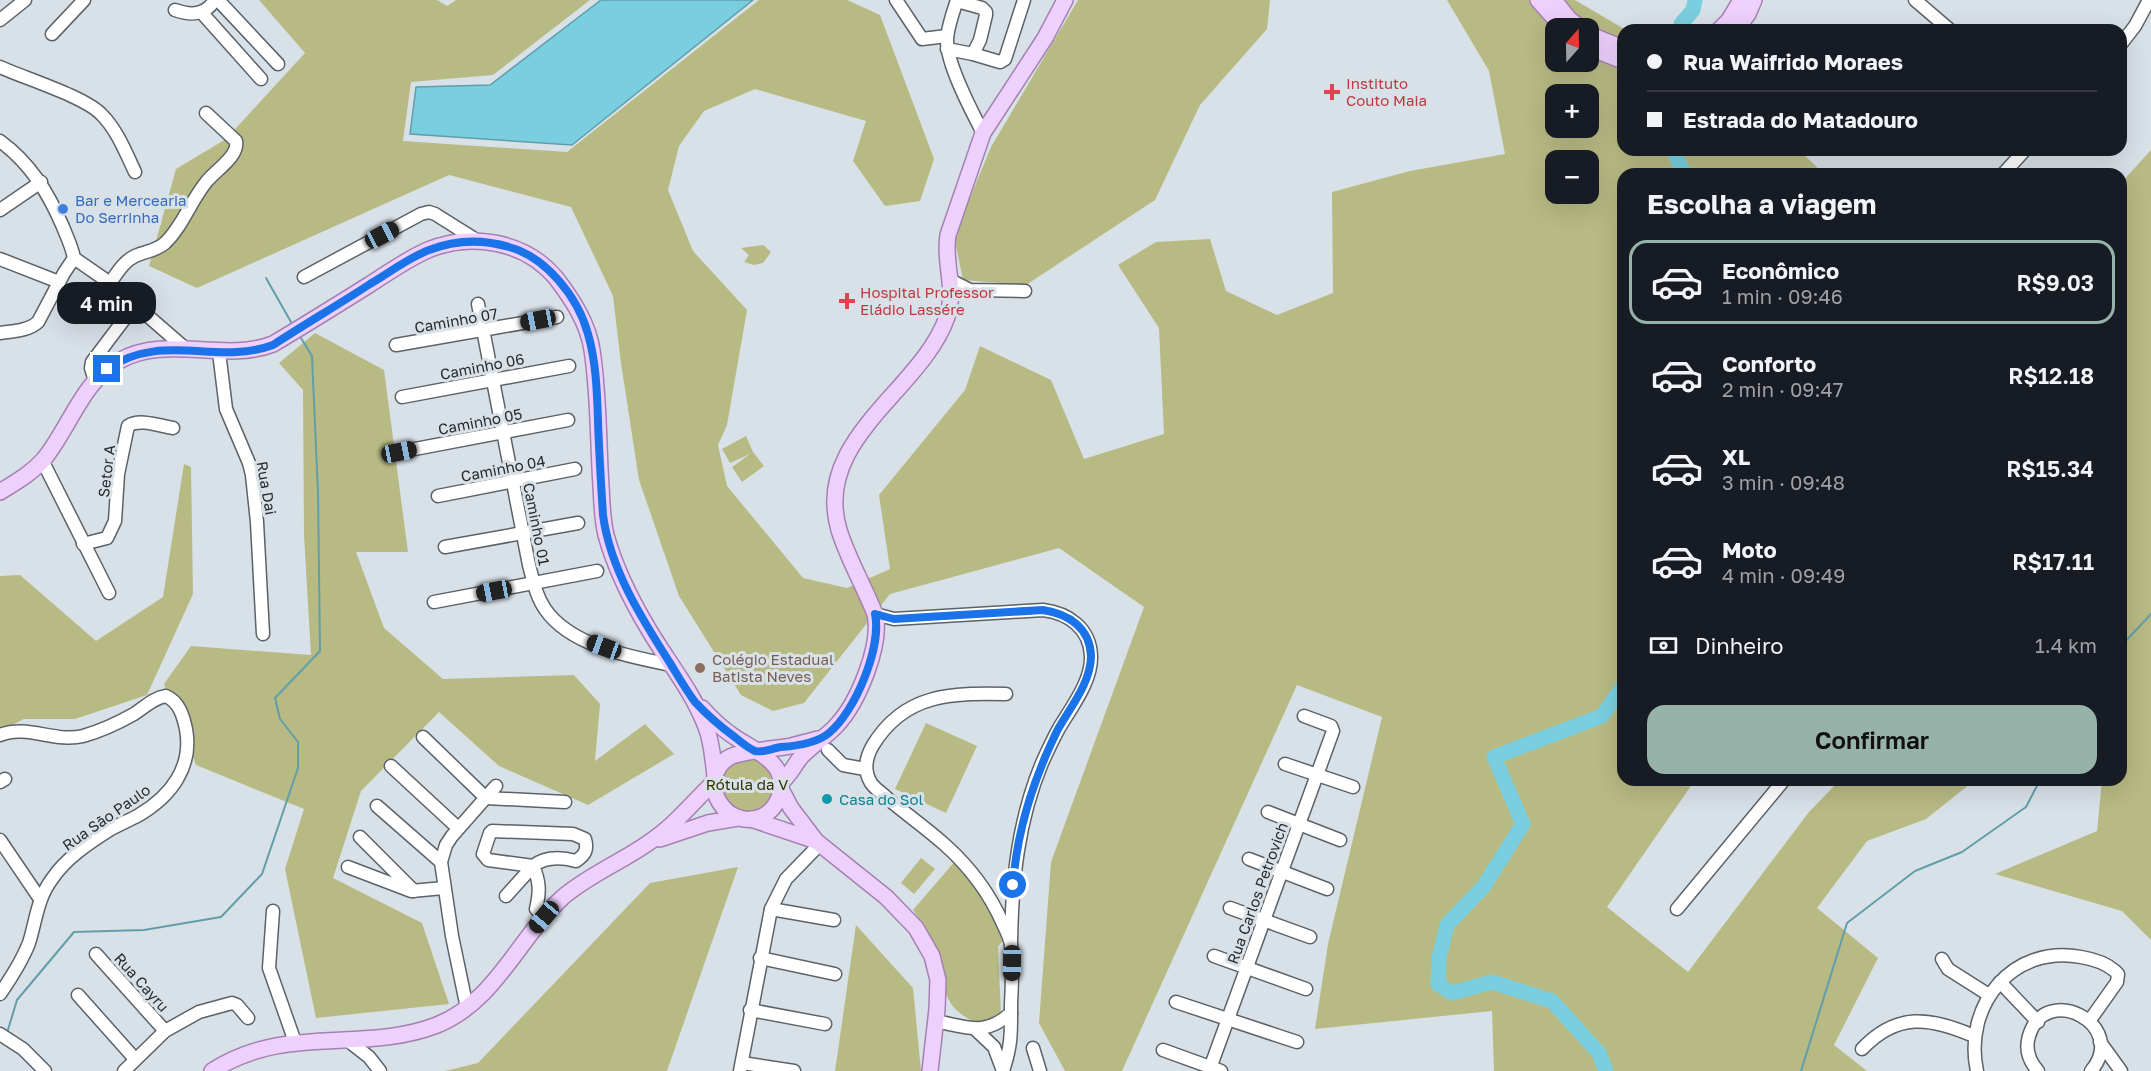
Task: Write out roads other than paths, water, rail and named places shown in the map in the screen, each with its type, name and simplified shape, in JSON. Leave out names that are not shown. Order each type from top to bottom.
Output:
[{"type":"main road","points":[[651,842],[708,823],[744,819],[768,813],[779,798],[781,786],[797,761],[824,745],[852,702],[871,659],[877,638],[876,620],[839,529],[836,512],[838,477],[849,450],[915,368],[938,334],[947,315],[950,301],[952,281],[947,248],[948,235],[983,133],[1045,38],[1065,0]]},
{"type":"main road","points":[[1538,0],[1554,18]]},
{"type":"main road","points":[[1554,0],[1568,18]]},
{"type":"main road","points":[[1725,24],[1741,0]]},
{"type":"main road","points":[[1740,24],[1754,0]]},
{"type":"main road","points":[[1599,38],[1617,46]]},
{"type":"main road","points":[[1599,51],[1617,59]]},
{"type":"main road","points":[[0,492],[25,476],[42,460],[95,381],[107,369],[131,356],[157,350],[253,351],[273,345],[418,254],[430,249],[478,241],[515,249],[541,262],[571,298],[585,324],[592,348],[597,392],[605,531],[617,567],[649,630],[694,700],[709,736],[715,794],[719,804],[728,813],[818,843]]},
{"type":"main road","points":[[694,700],[728,732],[772,762],[778,771],[781,786],[791,808],[818,843],[886,897],[916,928],[932,956],[938,987],[930,1071]]},
{"type":"main road","points":[[212,1071],[228,1061],[260,1049],[295,1042],[386,1037],[436,1025],[467,1008],[490,986],[550,909],[582,882],[651,842],[684,814],[714,779],[721,764],[731,756],[744,752],[791,746],[824,745]]},
{"type":"street","points":[[0,20],[25,0]]},
{"type":"street","points":[[52,34],[84,0]]},
{"type":"street","points":[[175,10],[193,15],[202,13],[217,0],[278,64]]},
{"type":"street","points":[[896,0],[922,39],[947,43],[1000,62],[1005,60],[1024,0]]},
{"type":"street","points":[[973,54],[980,40],[986,12],[982,8],[957,0],[947,43],[960,84],[983,133]]},
{"type":"street","points":[[1915,0],[1943,24]]},
{"type":"street","points":[[2127,36],[2149,0]]},
{"type":"street","points":[[202,13],[261,79]]},
{"type":"street","points":[[0,68],[72,96],[97,110],[115,133],[135,172]]},
{"type":"street","points":[[110,283],[130,259],[161,247],[168,241],[200,189],[236,148],[236,141],[233,137],[206,114]]},
{"type":"street","points":[[0,141],[29,166],[41,182],[60,220],[73,250],[74,258],[43,315],[33,326],[0,333]]},
{"type":"street","points":[[2008,168],[2019,156]]},
{"type":"street","points":[[0,210],[41,182]]},
{"type":"street","points":[[304,277],[421,214],[429,212],[478,241]]},
{"type":"street","points":[[74,258],[110,283],[187,350]]},
{"type":"street","points":[[0,259],[59,282]]},
{"type":"street","points":[[952,281],[970,290],[1025,291]]},
{"type":"street","points":[[950,301],[970,290]]},
{"type":"street","name":"Caminho 01","points":[[478,304],[538,598],[557,624],[572,635],[624,654],[671,665]]},
{"type":"street","points":[[95,381],[91,368],[92,362],[135,305]]},
{"type":"street","name":"Caminho 07","points":[[396,345],[557,317]]},
{"type":"street","name":"Rua Dai","points":[[219,352],[226,409],[252,475],[263,634]]},
{"type":"street","name":"Caminho 06","points":[[402,397],[568,366]]},
{"type":"street","name":"Caminho 05","points":[[399,452],[568,420]]},
{"type":"street","name":"Setor A","points":[[83,544],[107,538],[113,529],[118,474],[128,426],[140,423],[174,428]]},
{"type":"street","points":[[42,460],[109,593]]},
{"type":"street","name":"Caminho 04","points":[[438,496],[575,468]]},
{"type":"street","points":[[445,547],[578,523]]},
{"type":"street","points":[[434,602],[597,571]]},
{"type":"street","points":[[876,620],[1043,610],[1069,618],[1080,627],[1088,639],[1091,654],[1088,672],[1042,765],[1024,814],[1014,872],[1010,1049],[1003,1071]]},
{"type":"street","points":[[1005,694],[966,693],[918,703],[897,717],[878,738],[869,752],[865,769],[874,788],[943,843],[976,877],[995,906],[1011,942]]},
{"type":"street","name":"Rua São Paulo","points":[[0,735],[20,731],[55,737],[81,736],[112,725],[160,697],[166,696],[177,704],[186,729],[188,752],[171,789],[140,814],[98,838],[69,860],[51,879],[40,899],[26,950],[0,994]]},
{"type":"street","name":"Rua Carlos Petrovich","points":[[1213,1070],[1228,1018],[1333,731],[1330,726],[1304,716]]},
{"type":"street","points":[[423,737],[486,798],[565,802]]},
{"type":"street","points":[[824,745],[843,765],[865,769]]},
{"type":"street","points":[[1285,764],[1353,787]]},
{"type":"street","points":[[391,766],[458,828]]},
{"type":"street","points":[[467,1008],[441,862],[446,845],[458,828],[496,786]]},
{"type":"street","points":[[1677,909],[1779,786]]},
{"type":"street","points":[[377,806],[441,862]]},
{"type":"street","points":[[1268,812],[1340,840]]},
{"type":"street","points":[[506,896],[533,866],[551,859],[576,861],[584,855],[585,839],[573,834],[490,832],[483,854],[488,860],[533,866]]},
{"type":"street","points":[[360,837],[414,891]]},
{"type":"street","points":[[0,840],[40,899]]},
{"type":"street","points":[[794,1071],[741,1067],[771,909],[786,879],[818,843]]},
{"type":"street","points":[[1249,859],[1327,889]]},
{"type":"street","points":[[533,866],[539,879],[540,892],[536,909],[544,917]]},
{"type":"street","points":[[348,867],[414,891],[444,888]]},
{"type":"street","points":[[1230,908],[1310,937]]},
{"type":"street","points":[[771,909],[834,920]]},
{"type":"street","points":[[273,911],[269,968],[295,1042]]},
{"type":"street","name":"Rua Cayru","points":[[96,954],[165,1031]]},
{"type":"street","points":[[1214,956],[1306,989]]},
{"type":"street","points":[[1977,1071],[1973,1051],[1979,1014],[1989,995],[2000,982],[2023,965],[2050,957],[2075,956],[2090,958],[2115,971],[2118,978],[2090,1020]]},
{"type":"street","points":[[760,958],[835,974]]},
{"type":"street","points":[[1942,959],[1948,969],[1989,995]]},
{"type":"street","points":[[2000,982],[2038,1022]]},
{"type":"street","points":[[78,994],[135,1059]]},
{"type":"street","points":[[1176,1002],[1297,1042]]},
{"type":"street","points":[[124,1071],[165,1031],[199,1012],[227,1004],[237,1005],[248,1018]]},
{"type":"street","points":[[750,1010],[825,1024]]},
{"type":"street","points":[[2038,1071],[2030,1059],[2028,1041],[2030,1033],[2048,1013],[2066,1010],[2075,1011],[2090,1020],[2098,1034],[2099,1059],[2091,1071]]},
{"type":"street","points":[[936,1021],[975,1029],[996,1025],[1011,1013]]},
{"type":"street","points":[[1862,1049],[1889,1027],[1909,1022],[1933,1023],[1974,1036]]},
{"type":"street","points":[[975,1029],[994,1047],[1003,1071]]},
{"type":"street","points":[[5,1037],[23,1048],[45,1071]]},
{"type":"street","points":[[346,1039],[369,1057],[380,1071]]},
{"type":"street","points":[[2100,1042],[2121,1071]]},
{"type":"street","points":[[1033,1048],[1040,1071]]},
{"type":"street","points":[[1163,1050],[1213,1070]]},
{"type":"water","points":[[601,0],[753,0],[572,145],[410,134],[416,87],[490,85]]},
{"type":"waterway","points":[[1681,24],[1693,10],[1695,0]]},
{"type":"waterway","points":[[1676,156],[1682,168]]},
{"type":"waterway","points":[[266,278],[291,322]]},
{"type":"waterway","points":[[7,1033],[17,1000],[74,932],[144,930],[221,917],[262,874],[298,768],[298,742],[280,719],[275,698],[320,651],[318,492],[312,356],[301,338]]},
{"type":"waterway","points":[[2127,640],[2151,614]]},
{"type":"waterway","points":[[1606,1071],[1599,1053],[1552,1001],[1492,982],[1452,993],[1438,984],[1439,958],[1447,925],[1484,886],[1523,824],[1494,757],[1602,716],[1617,695]]},
{"type":"waterway","points":[[1801,1071],[1847,923],[1915,871],[1962,852],[2026,807],[2037,786]]},
{"type":"place","name":"Instituto Couto Maia","points":[[1332,92]]},
{"type":"place","name":"Bar e Mercearia Do Serrinha","points":[[63,209]]},
{"type":"place","name":"Hospital Professor Eládio Lassére","points":[[847,301]]},
{"type":"place","name":"Colégio Estadual Batista Neves","points":[[700,668]]},
{"type":"place","name":"Casa do Sol","points":[[827,799]]},
{"type":"park label","name":"Rótula da V","points":[[747,784]]}]
